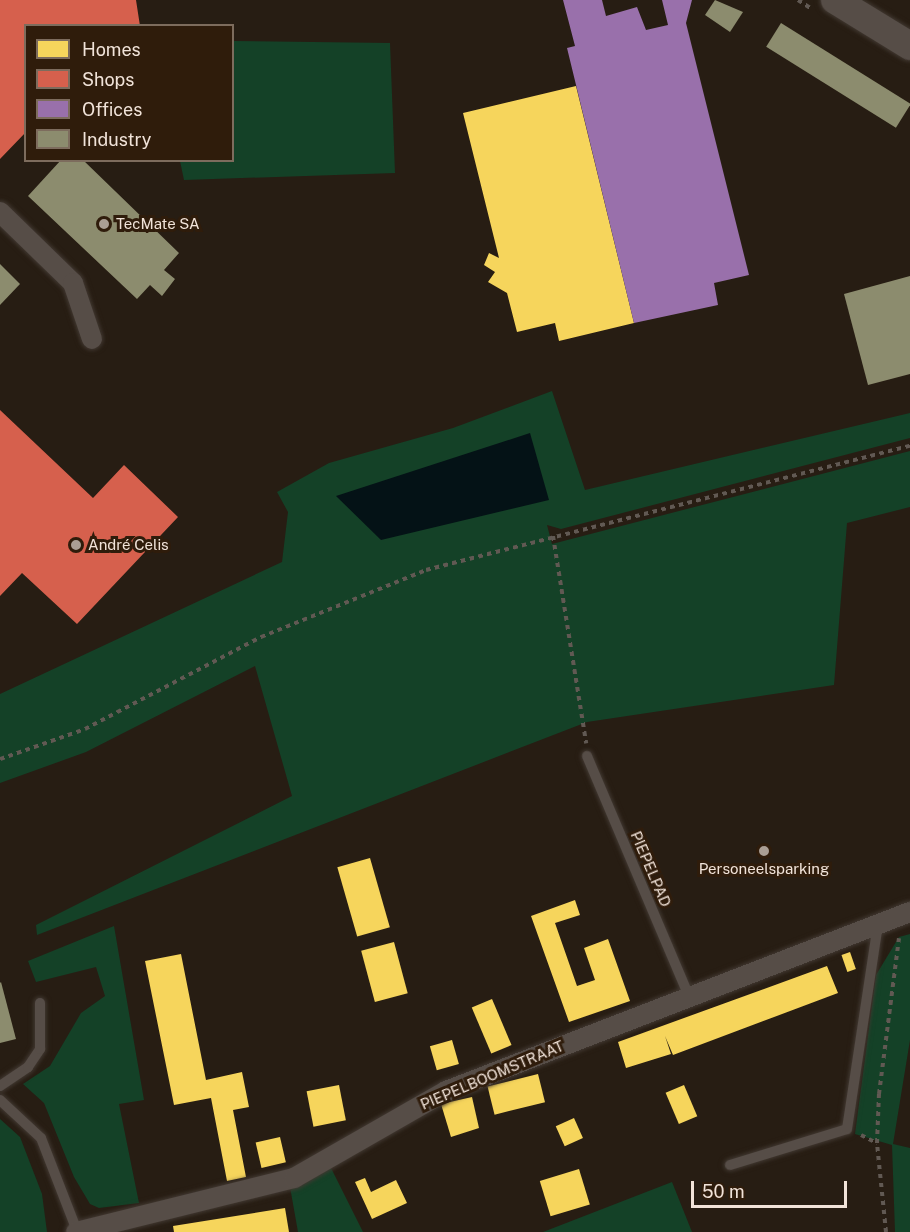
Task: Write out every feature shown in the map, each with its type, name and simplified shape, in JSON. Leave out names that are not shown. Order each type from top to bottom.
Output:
[{"type":"main road","points":[[835,0],[910,46]]},
{"type":"street","points":[[0,212],[73,283],[92,339]]},
{"type":"street","name":"PIEPELBOOMSTRAAT","points":[[77,1231],[254,1192],[294,1178],[446,1091],[688,994],[905,914]]},
{"type":"lane","name":"PIEPELPAD","points":[[587,756],[688,994]]},
{"type":"lane","points":[[730,1165],[847,1129],[878,924]]},
{"type":"lane","points":[[0,1086],[28,1067],[40,1049],[40,1003]]},
{"type":"lane","points":[[0,1100],[41,1138],[77,1231]]},
{"type":"path","points":[[0,759],[85,729],[261,638],[426,570],[910,446]]},
{"type":"path","points":[[553,536],[587,756]]},
{"type":"path","points":[[886,1232],[876,1143],[905,914]]},
{"type":"green space","points":[[234,41],[390,43],[395,173],[184,180],[180,162],[234,162]]},
{"type":"green space","points":[[552,391],[585,490],[910,413],[910,438],[561,529],[547,525],[552,544],[910,451],[910,507],[847,523],[834,685],[587,722],[37,935],[36,925],[292,796],[255,666],[86,752],[0,783],[0,694],[282,562],[288,512],[277,492],[329,463],[453,428]]},
{"type":"green space","points":[[114,926],[144,1100],[119,1104],[139,1203],[99,1208],[90,1204],[74,1177],[44,1103],[23,1084],[50,1066],[81,1013],[105,996],[96,967],[36,982],[28,961]]},
{"type":"green space","points":[[910,934],[910,1040],[893,1144],[910,1148],[910,1232],[895,1232],[892,1145],[855,1134],[876,975],[899,937]]},
{"type":"green space","points":[[0,1119],[20,1137],[42,1194],[47,1232],[0,1232]]},
{"type":"green space","points":[[331,1168],[363,1232],[298,1232],[290,1187]]},
{"type":"green space","points":[[672,1182],[692,1232],[543,1232]]},
{"type":"shaded area","points":[[530,433],[549,500],[381,540],[336,496]]},
{"type":"building: Homes","points":[[576,86],[634,323],[559,341],[555,323],[517,332],[507,293],[488,282],[495,272],[484,265],[489,253],[499,258],[463,113]]},
{"type":"building: Homes","points":[[370,858],[390,927],[357,937],[337,867]]},
{"type":"building: Homes","points":[[575,900],[580,915],[555,923],[577,986],[595,980],[584,948],[608,939],[630,1001],[569,1022],[531,916]]},
{"type":"building: Homes","points":[[394,942],[408,993],[375,1002],[361,951]]},
{"type":"building: Homes","points":[[850,952],[856,969],[847,972],[841,955]]},
{"type":"building: Homes","points":[[181,954],[206,1080],[242,1072],[249,1107],[233,1110],[246,1177],[227,1181],[211,1098],[174,1105],[145,961]]},
{"type":"building: Homes","points":[[827,966],[838,993],[673,1055],[665,1036],[671,1054],[626,1068],[618,1042]]},
{"type":"building: Homes","points":[[492,999],[512,1045],[491,1054],[472,1008]]},
{"type":"building: Homes","points":[[452,1040],[459,1064],[437,1070],[430,1046]]},
{"type":"building: Homes","points":[[538,1074],[545,1102],[495,1115],[488,1087]]},
{"type":"building: Homes","points":[[339,1085],[346,1120],[313,1127],[307,1091]]},
{"type":"building: Homes","points":[[684,1085],[697,1116],[679,1124],[666,1093]]},
{"type":"building: Homes","points":[[472,1097],[479,1128],[451,1137],[441,1104]]},
{"type":"building: Homes","points":[[574,1118],[583,1138],[565,1146],[556,1126]]},
{"type":"building: Homes","points":[[280,1137],[286,1162],[261,1168],[256,1143]]},
{"type":"building: Homes","points":[[579,1169],[590,1204],[551,1216],[540,1181]]},
{"type":"building: Homes","points":[[365,1178],[371,1192],[396,1180],[407,1203],[372,1219],[355,1182]]},
{"type":"building: Homes","points":[[285,1208],[289,1232],[174,1232],[173,1226]]},
{"type":"building: Shops","points":[[0,0],[136,0],[140,24],[24,24],[24,134],[0,159]]},
{"type":"building: Shops","name":"André Celis","points":[[0,410],[93,498],[124,465],[178,517],[77,624],[22,573],[0,596]]},
{"type":"building: Offices","points":[[563,0],[602,0],[606,16],[637,7],[646,30],[668,25],[662,0],[692,0],[686,23],[749,275],[714,283],[718,305],[634,323],[567,48],[575,46]]},
{"type":"building: Industry","points":[[715,0],[743,12],[730,32],[705,15]]},
{"type":"building: Industry","points":[[781,23],[910,104],[896,128],[766,47]]},
{"type":"building: Industry","name":"TecMate SA","points":[[59,162],[85,162],[179,253],[164,270],[175,279],[162,296],[150,285],[137,299],[28,196]]},
{"type":"building: Industry","points":[[0,264],[20,284],[0,305]]},
{"type":"building: Industry","points":[[910,276],[910,374],[868,385],[844,294]]},
{"type":"building: Industry","points":[[0,983],[16,1039],[0,1043]]},
{"type":"place","name":"TecMate SA","points":[[104,224]]},
{"type":"place","name":"André Celis","points":[[76,545]]},
{"type":"place","name":"Personeelsparking","points":[[764,851]]}]
